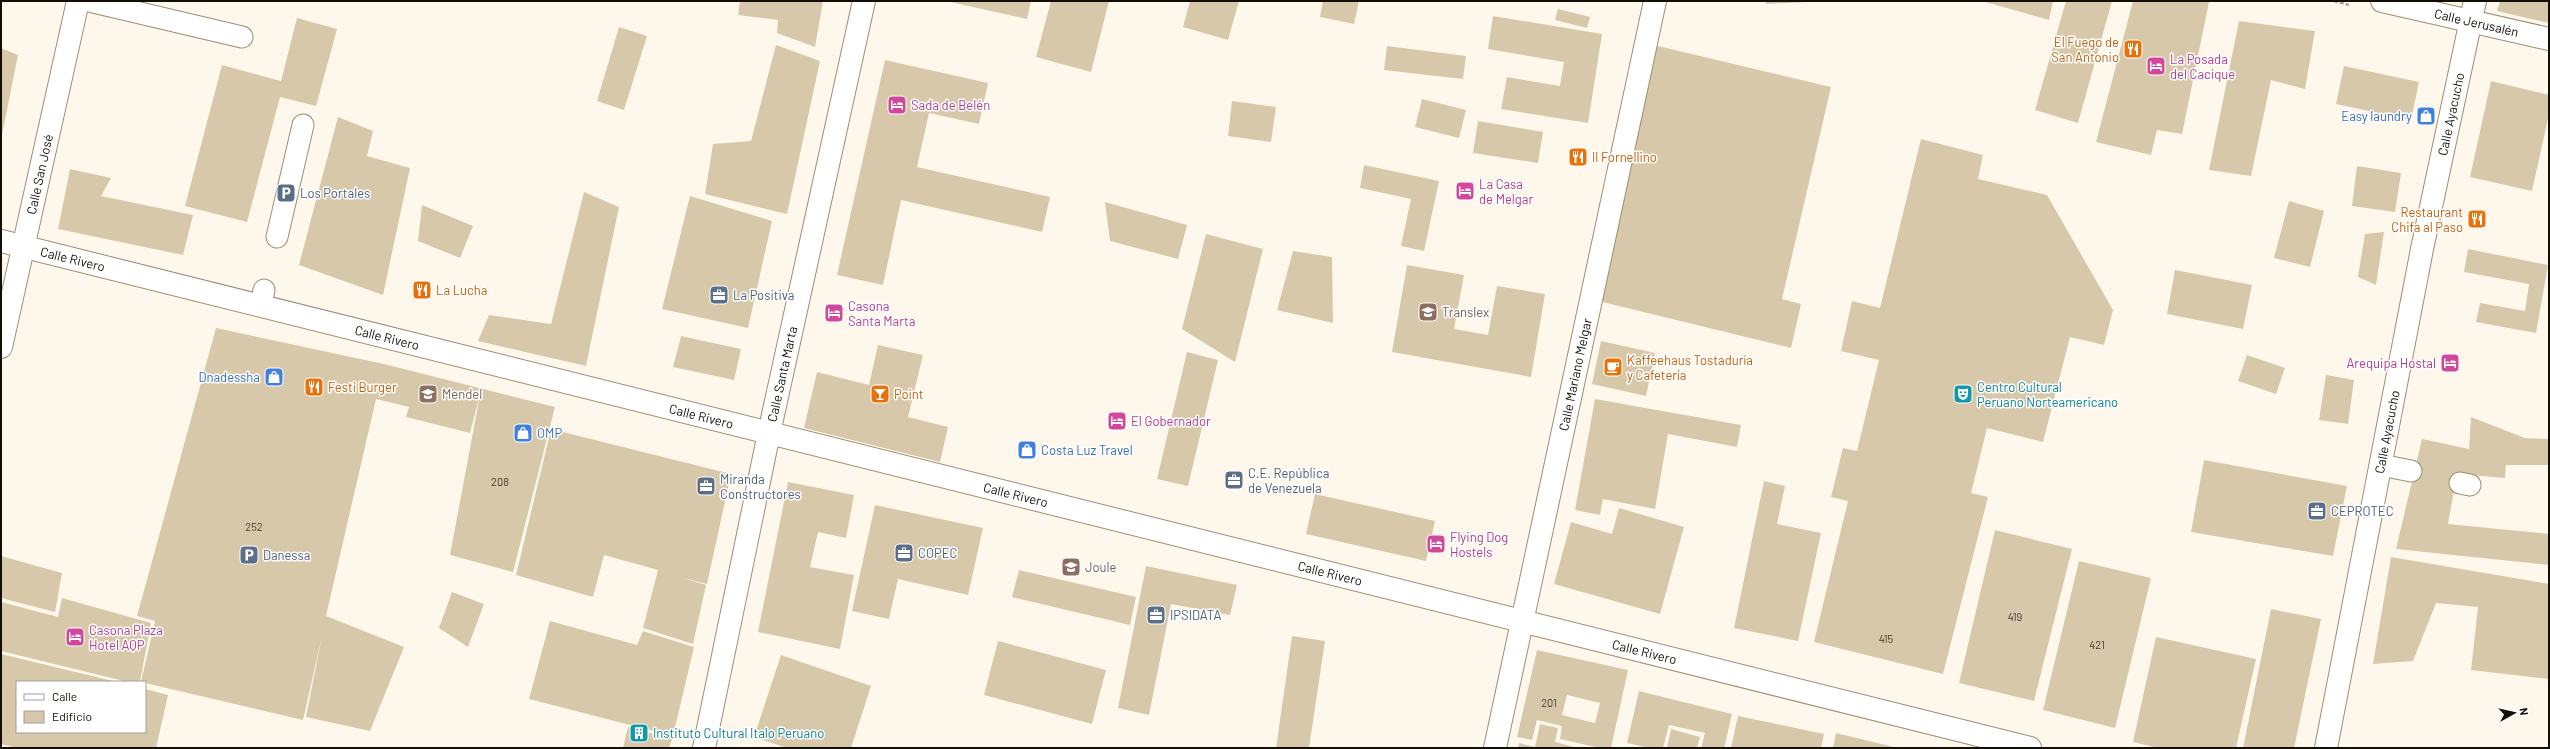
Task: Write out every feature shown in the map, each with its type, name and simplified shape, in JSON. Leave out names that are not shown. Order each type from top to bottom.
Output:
[{"type":"street","name":"Calle San José","points":[[1,347],[78,1]]},
{"type":"street","name":"Calle Santa Marta","points":[[704,748],[769,433],[864,1]]},
{"type":"street","name":"Calle Mariano Melgar","points":[[1495,748],[1655,1]]},
{"type":"street","name":"Calle Jerusalén","points":[[2382,1],[2473,11],[2549,39]]},
{"type":"street","name":"Calle Ayacucho","points":[[2326,748],[2422,249],[2473,11]]},
{"type":"street","name":"Calle Rivero","points":[[1,241],[262,298],[769,433],[2030,748]]},
{"type":"lane","points":[[90,1],[242,37]]},
{"type":"lane","points":[[276,237],[303,125]]},
{"type":"lane","points":[[2381,464],[2411,471]]},
{"type":"building","points":[[740,1],[823,1],[815,47],[777,33],[778,20],[738,15]]},
{"type":"building","points":[[946,1],[1031,1],[1027,19]]},
{"type":"building","points":[[1051,1],[1109,1],[1091,72],[1036,57]]},
{"type":"building","points":[[1190,1],[1239,1],[1228,40],[1183,27]]},
{"type":"building","points":[[1323,1],[1359,1],[1354,24],[1320,17]]},
{"type":"building","points":[[1766,1],[1809,1],[1809,2],[1766,4]]},
{"type":"building","points":[[1982,1],[2053,1],[2049,20]]},
{"type":"building","points":[[2066,1],[2112,1],[2078,123],[2035,110]]},
{"type":"building","name":"La Posada del Cacique","points":[[2133,1],[2209,2],[2182,134],[2157,130],[2151,155],[2096,142]]},
{"type":"building","points":[[2500,1],[2549,1],[2549,23],[2497,11]]},
{"type":"building","points":[[1558,9],[1590,17],[1587,28],[1555,20]]},
{"type":"building","points":[[1493,16],[1602,34],[1588,123],[1501,109],[1507,77],[1560,86],[1564,62],[1488,49]]},
{"type":"building","points":[[297,18],[337,29],[316,106],[280,97],[247,222],[185,206],[222,65],[281,81]]},
{"type":"building","points":[[2239,21],[2315,31],[2305,89],[2271,80],[2251,176],[2209,170]]},
{"type":"building","points":[[619,27],[647,36],[624,110],[597,101]]},
{"type":"building","points":[[776,45],[820,61],[787,214],[705,194],[713,144],[751,141]]},
{"type":"building","points":[[1654,45],[1831,87],[1782,299],[1801,304],[1791,348],[1594,300]]},
{"type":"building","points":[[1387,46],[1466,56],[1463,79],[1384,70]]},
{"type":"building","points":[[1,48],[18,55],[2,135],[1,135]]},
{"type":"building","points":[[885,60],[988,83],[979,124],[929,113],[917,167],[1050,197],[1042,232],[901,200],[883,285],[837,275]]},
{"type":"building","points":[[2344,66],[2419,82],[2411,120],[2336,104]]},
{"type":"building","points":[[2491,81],[2549,95],[2549,114],[2532,191],[2470,177]]},
{"type":"building","points":[[1422,99],[1466,110],[1459,138],[1415,127]]},
{"type":"building","points":[[1232,101],[1276,107],[1271,142],[1228,136]]},
{"type":"building","points":[[338,117],[373,131],[367,156],[410,168],[383,295],[299,265]]},
{"type":"building","points":[[1478,121],[1543,132],[1538,163],[1473,153]]},
{"type":"building","name":"Centro Cultural Peruano Norteamericano","points":[[1921,139],[1983,155],[1978,179],[2047,195],[2113,310],[2104,345],[2070,337],[2043,442],[1987,428],[1971,493],[1988,497],[1943,674],[1814,642],[1848,501],[1831,497],[1843,448],[1857,451],[1879,360],[1841,351],[1852,301],[1880,308]]},
{"type":"building","points":[[1364,165],[1439,181],[1424,251],[1401,246],[1411,199],[1360,188]]},
{"type":"building","points":[[2357,166],[2401,173],[2395,212],[2352,206]]},
{"type":"building","points":[[70,169],[111,178],[101,196],[193,215],[183,255],[58,229]]},
{"type":"building","points":[[584,192],[619,207],[586,366],[478,341],[489,315],[551,324]]},
{"type":"building","points":[[690,196],[772,221],[748,328],[662,309]]},
{"type":"building","points":[[2289,201],[2324,211],[2310,267],[2274,258]]},
{"type":"building","points":[[1105,202],[1187,225],[1178,259],[1110,241]]},
{"type":"building","points":[[422,205],[473,226],[460,258],[418,241]]},
{"type":"building","points":[[2384,232],[2376,285],[2358,277],[2365,234]]},
{"type":"building","points":[[1206,234],[1263,249],[1235,362],[1182,329]]},
{"type":"building","points":[[2468,249],[2548,265],[2536,333],[2476,322],[2480,303],[2525,311],[2529,284],[2464,272]]},
{"type":"building","points":[[1293,251],[1332,257],[1333,323],[1277,310]]},
{"type":"building","name":"Translex","points":[[1407,265],[1464,275],[1454,329],[1488,335],[1497,286],[1545,294],[1531,377],[1392,352]]},
{"type":"building","points":[[2175,270],[2252,285],[2243,329],[2167,314]]},
{"type":"building","points":[[216,328],[384,364],[555,407],[513,572],[450,555],[480,395],[470,433],[406,417],[409,407],[376,399],[326,616],[404,647],[370,731],[306,717],[322,636],[303,720],[141,681],[155,621],[137,616]]},
{"type":"building","points":[[681,336],[741,349],[734,380],[673,367]]},
{"type":"building","points":[[1601,341],[1655,353],[1646,396],[1592,384]]},
{"type":"building","points":[[878,345],[923,355],[908,417],[948,427],[940,462],[804,428],[817,372],[869,385]]},
{"type":"building","points":[[1187,352],[1218,360],[1188,486],[1157,479]]},
{"type":"building","points":[[2247,355],[2285,368],[2276,394],[2238,381]]},
{"type":"building","points":[[2326,375],[2354,380],[2348,424],[2319,420]]},
{"type":"building","points":[[1595,399],[1741,425],[1737,447],[1668,434],[1655,509],[1603,499],[1600,515],[1575,510]]},
{"type":"building","points":[[2471,417],[2525,438],[2549,439],[2549,465],[2506,465],[2505,478],[2457,474],[2448,524],[2549,534],[2549,565],[2396,549],[2422,439],[2469,449]]},
{"type":"building","points":[[551,429],[731,474],[707,584],[683,578],[706,585],[693,644],[643,628],[658,570],[604,555],[593,597],[516,575]]},
{"type":"building","points":[[2204,460],[2347,486],[2333,556],[2191,532]]},
{"type":"building","points":[[1764,481],[1785,486],[1777,524],[1821,533],[1798,641],[1734,628]]},
{"type":"building","points":[[788,482],[854,495],[846,538],[818,532],[810,567],[854,575],[840,649],[758,632]]},
{"type":"building","points":[[1315,494],[1435,521],[1426,561],[1306,534]]},
{"type":"building","points":[[875,505],[983,528],[968,595],[898,579],[889,619],[852,611]]},
{"type":"building","points":[[1619,508],[1684,527],[1660,614],[1554,584],[1571,522],[1612,534]]},
{"type":"building","points":[[1995,530],[2072,549],[2034,701],[1959,683]]},
{"type":"building","points":[[1,556],[62,573],[55,612],[1,598]]},
{"type":"building","points":[[2391,557],[2549,584],[2549,679],[2471,670],[2478,607],[2436,603],[2413,661],[2373,664]]},
{"type":"building","points":[[2079,561],[2151,578],[2115,728],[2043,710]]},
{"type":"building","points":[[1146,566],[1237,585],[1230,615],[1171,604],[1149,715],[1118,708]]},
{"type":"building","points":[[1019,570],[1136,597],[1130,625],[1012,597]]},
{"type":"building","points":[[452,592],[484,604],[468,647],[439,628]]},
{"type":"building","name":"Casona Plaza Hotel AQP","points":[[62,598],[151,623],[140,681],[124,681],[1,651],[1,602],[58,617]]},
{"type":"building","points":[[2271,609],[2321,619],[2294,748],[2243,748]]},
{"type":"building","points":[[550,621],[637,645],[643,631],[694,647],[673,736],[529,699]]},
{"type":"building","points":[[1292,636],[1325,641],[1309,748],[1276,748]]},
{"type":"building","points":[[2156,637],[2256,659],[2236,748],[2158,748],[2133,742]]},
{"type":"building","points":[[998,641],[1106,670],[1092,724],[984,695]]},
{"type":"building","points":[[1537,650],[1628,670],[1611,748],[1600,748],[1560,739],[1562,726],[1537,720],[1532,740],[1517,737]],"holes":[[[1567,695],[1600,703],[1595,723],[1562,715]]]},
{"type":"building","points":[[1,654],[113,681],[16,681],[16,733],[146,733],[146,689],[168,695],[156,748],[17,748],[1,744]]},
{"type":"building","points":[[781,655],[871,686],[851,748],[787,748],[754,737]]},
{"type":"building","points":[[1639,691],[1732,714],[1724,748],[1701,748],[1705,733],[1669,725],[1663,748],[1649,748],[1627,743]]},
{"type":"building","points":[[1738,716],[1824,734],[1821,748],[1731,748]]},
{"type":"building","points":[[1540,724],[1558,728],[1555,742],[1578,748],[1518,748],[1519,743],[1535,747]]},
{"type":"building","name":"Instituto Cultural Italo Peruano","points":[[628,727],[672,739],[669,748],[623,748]]},
{"type":"building","points":[[1671,729],[1700,737],[1697,748],[1667,748]]},
{"type":"building","points":[[1836,733],[1894,747],[1894,748],[1833,748]]},
{"type":"place","name":"El Fuego de San Antonio","points":[[2133,49]]},
{"type":"place","name":"La Posada del Cacique","points":[[2156,66]]},
{"type":"place","name":"Sada de Belén","points":[[897,105]]},
{"type":"place","name":"Easy laundry","points":[[2426,116]]},
{"type":"place","name":"Il Fornellino","points":[[1578,157]]},
{"type":"place","name":"La Casa de Melgar","points":[[1465,191]]},
{"type":"place","name":"Los Portales","points":[[286,193]]},
{"type":"place","name":"Restaurant Chifa al Paso","points":[[2477,219]]},
{"type":"place","name":"La Lucha","points":[[422,290]]},
{"type":"place","name":"La Positiva","points":[[719,295]]},
{"type":"place","name":"Translex","points":[[1428,312]]},
{"type":"place","name":"Casona Santa Marta","points":[[834,313]]},
{"type":"place","name":"Arequipa Hostal","points":[[2450,363]]},
{"type":"place","name":"Kaffeehaus Tostaduría y Cafetería","points":[[1613,367]]},
{"type":"place","name":"Dnadessha","points":[[274,377]]},
{"type":"place","name":"Festi Burger","points":[[314,387]]},
{"type":"place","name":"Mendel","points":[[428,394]]},
{"type":"place","name":"Point","points":[[880,394]]},
{"type":"place","name":"Centro Cultural Peruano Norteamericano","points":[[1963,394]]},
{"type":"place","name":"El Gobernador","points":[[1117,421]]},
{"type":"place","name":"OMP","points":[[523,433]]},
{"type":"place","name":"Costa Luz Travel","points":[[1027,450]]},
{"type":"place","name":"C.E. República de Venezuela","points":[[1234,480]]},
{"type":"place","name":"Miranda Constructores","points":[[706,486]]},
{"type":"place","name":"CEPROTEC","points":[[2317,511]]},
{"type":"place","name":"Flying Dog Hostels","points":[[1436,544]]},
{"type":"place","name":"COPEC","points":[[904,553]]},
{"type":"place","name":"Danessa","points":[[249,555]]},
{"type":"place","name":"Joule","points":[[1071,567]]},
{"type":"place","name":"IPSIDATA","points":[[1156,615]]},
{"type":"place","name":"Casona Plaza Hotel AQP","points":[[75,637]]},
{"type":"place","name":"Instituto Cultural Italo Peruano","points":[[639,733]]}]
